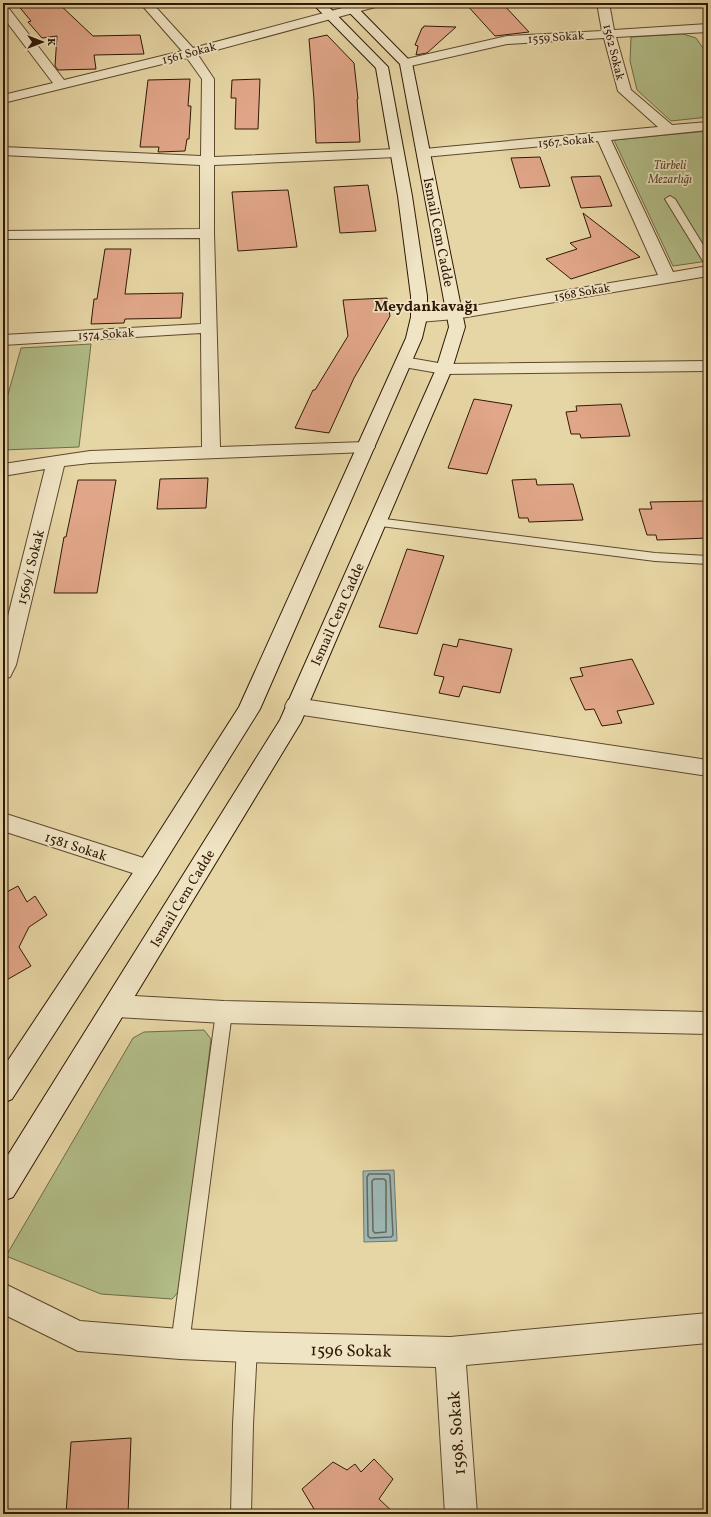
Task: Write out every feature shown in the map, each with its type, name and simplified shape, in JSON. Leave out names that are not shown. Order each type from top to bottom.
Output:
[{"type":"street","points":[[146,3],[190,53],[208,79],[209,161],[207,233],[211,452]]},
{"type":"street","name":"1561 Sokak","points":[[3,99],[190,53],[324,9],[375,3]]},
{"type":"street","name":"1562 Sokak","points":[[603,3],[624,91],[668,129]]},
{"type":"street","points":[[349,6],[406,64]]},
{"type":"street","points":[[3,9],[61,85]]},
{"type":"street","name":"Ismail Cem Cadde","points":[[3,1091],[148,870],[249,709],[414,338],[419,317],[419,296],[405,196],[382,67],[324,9]]},
{"type":"street","name":"1559 Sokak","points":[[406,64],[507,40],[609,33],[706,31]]},
{"type":"street","name":"Ismail Cem Cadde","points":[[3,1188],[290,722],[444,369],[457,327],[406,64]]},
{"type":"street","name":"1567 Sokak","points":[[424,153],[708,126]]},
{"type":"street","points":[[603,137],[667,277]]},
{"type":"street","points":[[3,151],[209,161],[396,152]]},
{"type":"street","points":[[3,235],[207,233]]},
{"type":"street","name":"1568 Sokak","points":[[419,317],[455,314],[708,271]]},
{"type":"street","name":"1574 Sokak","points":[[3,340],[209,328]]},
{"type":"street","points":[[404,362],[444,369],[708,366]]},
{"type":"street","points":[[3,470],[90,456],[366,447]]},
{"type":"street","name":"1569/1 Sokak","points":[[3,672],[6,665],[56,461]]},
{"type":"street","points":[[296,706],[708,768]]},
{"type":"street","name":"1581 Sokak","points":[[3,822],[148,870]]},
{"type":"street","points":[[116,1006],[224,1012],[708,1023]]},
{"type":"street","name":"1596 Sokak","points":[[3,1298],[78,1336],[180,1344],[247,1347],[450,1352],[708,1328]]},
{"type":"street","name":"1598. Sokak","points":[[450,1352],[461,1514]]},
{"type":"lane","points":[[670,199],[708,261]]},
{"type":"lane","points":[[377,522],[655,557],[708,560]]},
{"type":"lane","points":[[180,1344],[224,1012]]},
{"type":"lane","points":[[241,1514],[243,1424],[247,1347]]},
{"type":"green space","points":[[683,34],[696,38],[708,55],[708,117],[671,121],[637,90],[630,61],[631,37]]},
{"type":"green space","name":"Türbeli Mezarlığı","points":[[708,131],[708,261],[673,266],[614,140]]},
{"type":"green space","points":[[91,344],[79,447],[3,450],[3,412],[21,348]]},
{"type":"green space","points":[[204,1030],[211,1039],[181,1289],[172,1299],[101,1294],[6,1256],[133,1038],[144,1032]]},
{"type":"water","points":[[394,1170],[397,1241],[364,1242],[363,1171]]},
{"type":"building","points":[[16,3],[58,3],[93,36],[140,35],[144,54],[94,55],[96,69],[58,70],[55,66],[57,36],[42,38],[28,22],[31,21]]},
{"type":"building","points":[[465,3],[502,3],[529,32],[495,36]]},
{"type":"building","points":[[424,26],[456,27],[427,53],[416,55],[418,46],[415,45]]},
{"type":"building","points":[[327,35],[354,63],[358,99],[360,142],[316,143],[309,39]]},
{"type":"building","points":[[190,79],[188,106],[191,106],[189,139],[187,139],[185,151],[158,152],[159,147],[140,147],[148,80]]},
{"type":"building","points":[[260,79],[258,129],[235,129],[236,98],[231,98],[232,80]]},
{"type":"building","points":[[540,157],[550,186],[520,188],[511,158]]},
{"type":"building","points":[[600,176],[612,206],[581,208],[571,177]]},
{"type":"building","points":[[368,185],[376,231],[340,233],[334,187]]},
{"type":"building","points":[[288,190],[297,247],[238,251],[232,192]]},
{"type":"building","points":[[583,213],[640,257],[571,279],[546,259],[577,249],[570,243],[591,237]]},
{"type":"building","points":[[105,249],[131,249],[125,294],[183,293],[181,318],[125,319],[124,323],[91,324],[94,299],[97,299]]},
{"type":"building","points":[[387,298],[390,316],[354,378],[329,433],[295,428],[313,390],[315,390],[348,336],[343,300]]},
{"type":"building","points":[[474,399],[512,405],[487,474],[448,468]]},
{"type":"building","points":[[621,404],[630,436],[581,438],[580,434],[571,434],[566,412],[577,411],[576,406]]},
{"type":"building","points":[[208,478],[206,508],[157,509],[160,479]]},
{"type":"building","points":[[536,479],[537,485],[573,484],[583,520],[529,522],[528,518],[519,518],[512,480]]},
{"type":"building","points":[[78,480],[116,480],[97,593],[54,593],[64,537],[66,537]]},
{"type":"building","points":[[708,501],[708,538],[657,540],[656,535],[647,535],[639,509],[652,509],[650,502]]},
{"type":"building","points":[[407,549],[444,556],[417,634],[379,627]]},
{"type":"building","points":[[459,639],[512,649],[500,693],[463,686],[459,697],[439,693],[444,677],[434,675],[443,644],[457,647]]},
{"type":"building","points":[[632,659],[654,704],[617,711],[622,723],[602,726],[594,709],[585,710],[570,678],[583,676],[580,668]]},
{"type":"building","points":[[18,886],[27,902],[35,896],[47,915],[29,927],[19,947],[31,966],[3,982],[3,894]]},
{"type":"building","points":[[131,1438],[128,1514],[66,1514],[71,1442]]},
{"type":"building","points":[[374,1459],[393,1479],[379,1499],[395,1514],[317,1514],[302,1489],[333,1462],[347,1470],[355,1464],[361,1472]]},
{"type":"district","name":"Meydankavağı","points":[[426,306]]}]
